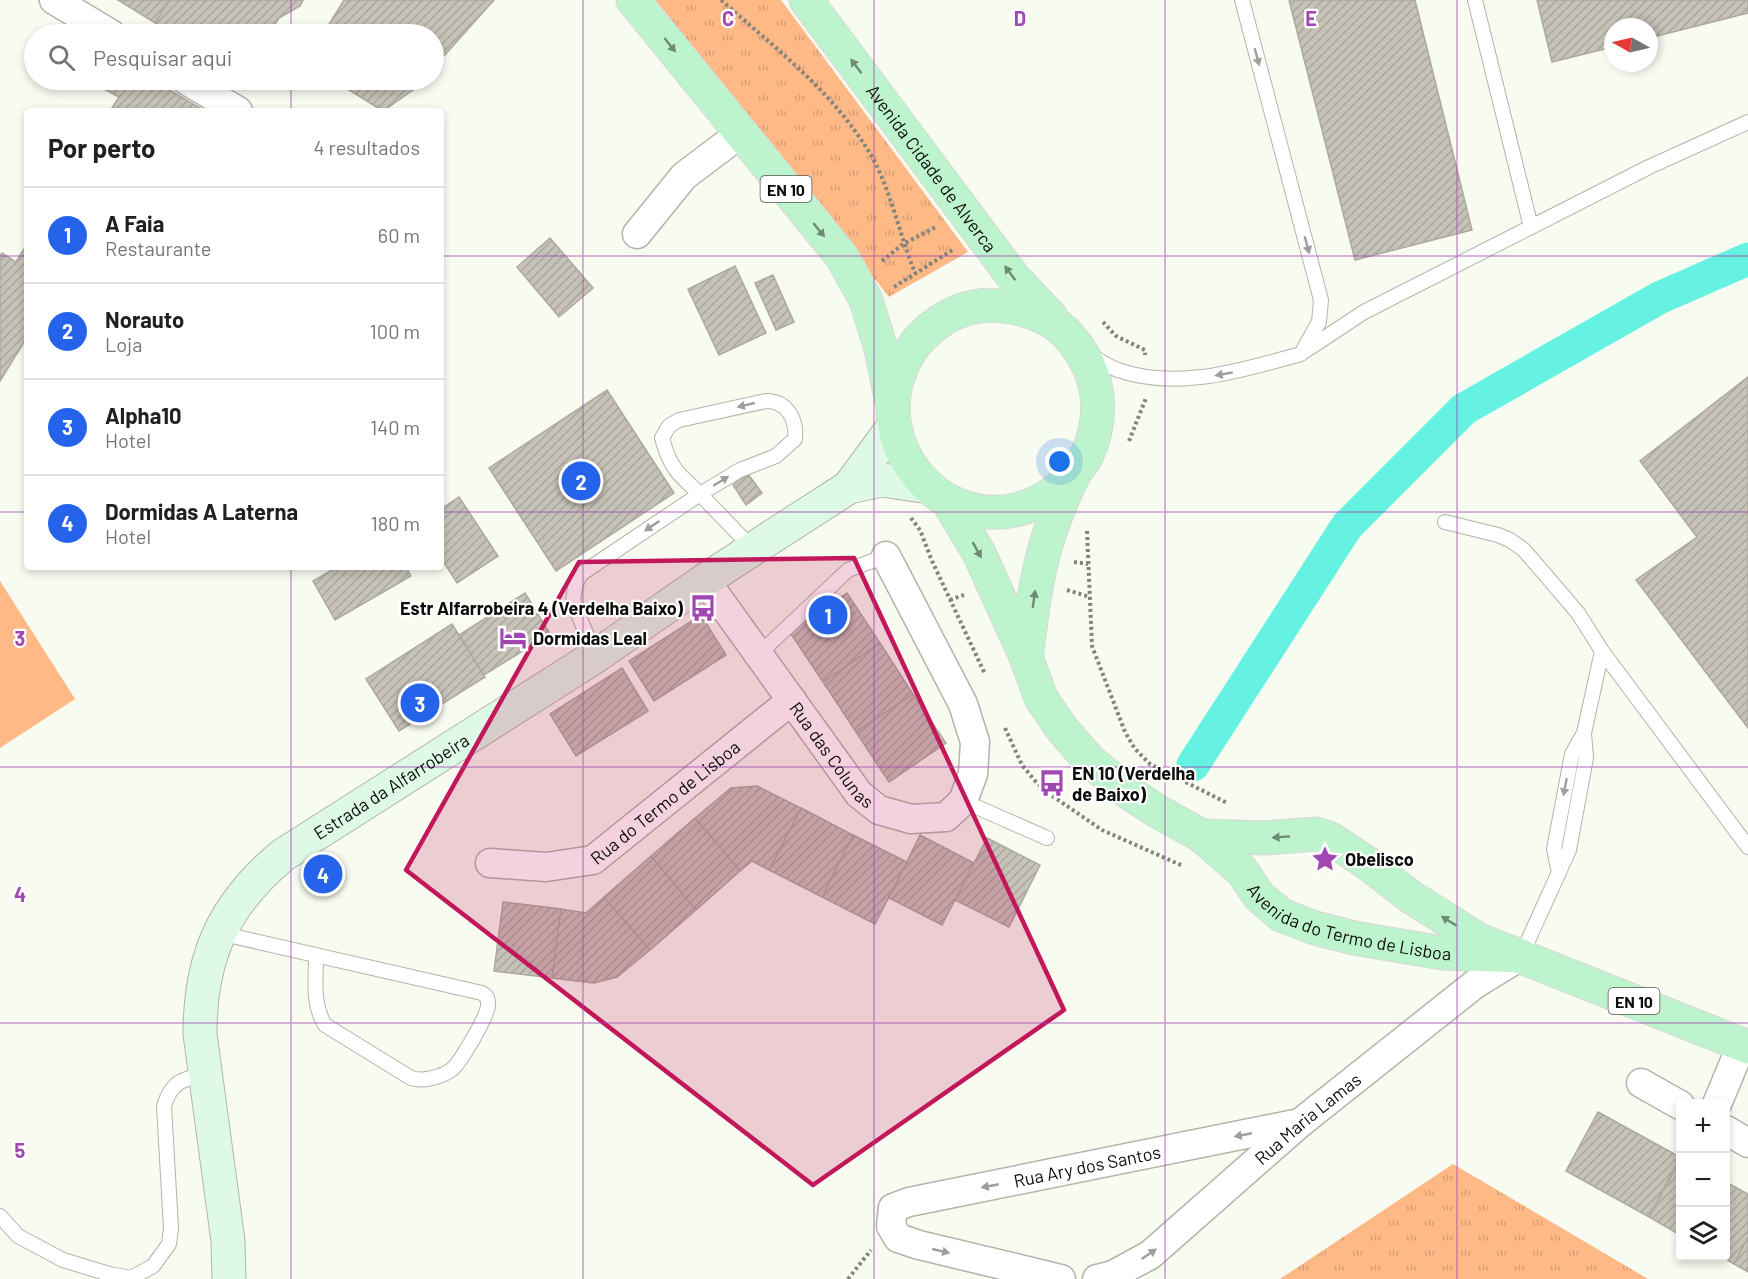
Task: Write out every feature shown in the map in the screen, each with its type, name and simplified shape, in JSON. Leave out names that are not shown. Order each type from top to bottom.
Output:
[{"type":"main road","name":"EN 10","points":[[633,0],[842,257],[866,300],[881,349],[901,449],[912,470],[938,493],[980,553],[1026,657]]},
{"type":"main road","name":"Avenida Cidade de Alverca","points":[[806,0],[1014,279],[1072,340]]},
{"type":"main road","name":"EN 10","points":[[893,415],[896,380],[905,358],[919,339],[937,323],[958,312],[980,306],[1002,305],[1025,309],[1046,318],[1072,340],[1090,368],[1097,390],[1098,413],[1095,436],[1086,457],[1073,476],[1050,532],[1036,580],[1026,657]]},
{"type":"main road","name":"Estrada da Alfarrobeira","points":[[849,487],[893,415]]},
{"type":"main road","name":"EN 10","points":[[938,493],[969,508],[992,511],[1015,510],[1036,503],[1056,491],[1073,476]]},
{"type":"main road","name":"Estrada da Alfarrobeira","points":[[229,1279],[228,1241],[200,1034],[202,986],[208,960],[219,933],[252,883],[283,855],[596,656],[705,580],[849,487],[882,480],[938,493]]},
{"type":"main road","name":"Avenida do Termo de Lisboa","points":[[1026,657],[1041,698],[1062,729],[1090,761],[1128,792],[1202,836],[1242,871],[1259,896],[1281,915],[1314,928],[1354,938],[1442,953],[1521,956]]},
{"type":"main road","name":"Avenida do Termo de Lisboa","points":[[1202,836],[1265,838],[1316,834],[1331,839],[1411,897],[1479,939],[1745,1046]]},
{"type":"street","points":[[54,0],[94,24]]},
{"type":"street","points":[[203,90],[233,108]]},
{"type":"street","points":[[637,234],[684,176],[741,133]]},
{"type":"street","points":[[886,556],[963,704],[975,742],[973,774],[963,801]]},
{"type":"street","name":"Rua das Colunas","points":[[705,580],[859,794],[879,810],[911,819],[946,817],[963,801]]},
{"type":"street","name":"Rua do Termo de Lisboa","points":[[490,863],[546,867],[593,860],[792,700]]},
{"type":"street","name":"Rua Maria Lamas","points":[[1097,1279],[1113,1275],[1150,1255],[1300,1124],[1475,984],[1521,956]]},
{"type":"street","points":[[1719,1099],[1745,1046]]},
{"type":"street","points":[[1641,1083],[1676,1103]]},
{"type":"street","name":"Rua Ary dos Santos","points":[[1061,1279],[898,1238],[891,1226],[893,1208],[909,1202],[1300,1124]]},
{"type":"street","points":[[1730,1133],[1748,1143]]},
{"type":"lane","points":[[1242,0],[1321,300],[1319,322],[1301,354]]},
{"type":"lane","points":[[1475,0],[1531,226]]},
{"type":"lane","points":[[1072,340],[1117,370],[1160,377],[1223,375],[1301,354],[1364,312],[1649,167],[1748,122]]},
{"type":"lane","points":[[596,656],[574,605],[576,583],[581,574],[700,494],[740,470],[776,456],[787,448],[795,439],[796,428],[789,411],[775,401],[679,420],[669,426],[662,438],[666,456],[673,469],[700,494],[753,549]]},
{"type":"lane","points":[[1445,522],[1498,535],[1524,550],[1578,613],[1602,651],[1748,847]]},
{"type":"lane","points":[[759,654],[848,570],[886,556]]},
{"type":"lane","points":[[1521,956],[1569,850],[1586,758],[1584,733],[1602,651]]},
{"type":"lane","points":[[963,801],[1047,838]]},
{"type":"lane","points":[[219,933],[316,957],[482,993],[487,997],[488,1010],[460,1061],[451,1070],[424,1080],[411,1078],[325,1025],[319,1014],[315,997],[316,957]]},
{"type":"lane","points":[[0,1216],[18,1236],[63,1260],[108,1274],[131,1278],[153,1266],[169,1244],[171,1228],[164,1106],[168,1092],[180,1080],[205,1074]]},
{"type":"path","points":[[721,0],[806,75],[843,112],[873,159],[915,273]]},
{"type":"path","points":[[854,278],[876,267],[903,244],[966,212]]},
{"type":"path","points":[[1150,764],[1207,793]]},
{"type":"path","points":[[1130,843],[1185,867]]},
{"type":"highlighted area","points":[[854,558],[1064,1010],[813,1185],[406,870],[579,562]]},
{"type":"green space","points":[[653,0],[781,0],[968,252],[889,297]]},
{"type":"green space","points":[[0,581],[75,699],[0,748]]},
{"type":"green space","points":[[1453,1164],[1648,1279],[1280,1279]]},
{"type":"building","points":[[118,0],[169,0],[155,23]]},
{"type":"building","points":[[169,0],[303,0],[300,6],[279,18],[275,24],[155,23]]},
{"type":"building","points":[[344,0],[494,0],[444,56],[444,24],[329,24]]},
{"type":"building","points":[[1289,0],[1415,0],[1472,230],[1355,260]]},
{"type":"building","points":[[1537,0],[1748,0],[1748,13],[1658,36],[1658,18],[1604,18],[1604,49],[1552,62]]},
{"type":"building","points":[[106,90],[170,90],[200,108],[112,108],[119,97]]},
{"type":"building","points":[[349,90],[413,90],[387,108],[378,108]]},
{"type":"building","points":[[550,238],[593,288],[559,317],[517,267]]},
{"type":"building","points":[[24,249],[24,342],[0,381],[0,256],[2,253],[16,262]]},
{"type":"building","points":[[735,266],[766,333],[719,355],[688,289]]},
{"type":"building","points":[[773,275],[794,322],[776,330],[755,283]]},
{"type":"building","points":[[1748,377],[1748,728],[1636,580],[1697,537],[1640,461]]},
{"type":"building","points":[[607,390],[674,493],[556,571],[489,468]]},
{"type":"building","points":[[748,474],[762,493],[746,505],[733,485]]},
{"type":"building","points":[[459,497],[498,556],[457,583],[444,563],[444,507]]},
{"type":"building","points":[[332,570],[408,570],[411,576],[335,620],[313,581]]},
{"type":"building","points":[[525,593],[550,634],[484,675],[459,635]]},
{"type":"building","points":[[847,593],[880,643],[823,682],[789,631]]},
{"type":"building","points":[[701,615],[726,655],[654,701],[629,661]]},
{"type":"building","points":[[452,624],[485,677],[399,731],[366,679]]},
{"type":"building","points":[[880,643],[913,694],[856,732],[823,682]]},
{"type":"building","points":[[622,668],[648,711],[576,756],[550,714]]},
{"type":"building","points":[[913,694],[946,743],[889,782],[856,732]]},
{"type":"building","points":[[757,786],[801,808],[769,870],[752,861],[740,871],[695,818],[731,788]]},
{"type":"building","points":[[801,808],[853,835],[822,897],[769,870]]},
{"type":"building","points":[[695,818],[740,871],[696,910],[651,856]]},
{"type":"building","points":[[853,835],[907,862],[875,924],[822,897]]},
{"type":"building","points":[[920,835],[974,863],[942,925],[889,898]]},
{"type":"building","points":[[987,838],[1040,865],[1009,927],[955,900]]},
{"type":"building","points":[[651,856],[696,910],[650,950],[604,897]]},
{"type":"building","points":[[604,897],[650,950],[617,977],[594,983],[552,978],[561,909],[586,913]]},
{"type":"building","points":[[503,902],[561,909],[552,978],[494,971]]},
{"type":"building","points":[[1598,1112],[1676,1155],[1676,1165],[1649,1217],[1566,1171]]},
{"type":"building","points":[[1676,1167],[1676,1233],[1649,1217]]},
{"type":"building","points":[[1730,1184],[1748,1194],[1748,1237],[1734,1264],[1729,1261]]},
{"type":"building","points":[[1748,1237],[1748,1272],[1734,1264]]},
{"type":"waterway","points":[[1193,765],[1347,526],[1464,409],[1659,298],[1748,259]]},
{"type":"place","name":"Norauto","points":[[581,481]]},
{"type":"place","name":"Estr Alfarrobeira 4 (Verdelha Baixo)","points":[[703,608]]},
{"type":"place","name":"A Faia","points":[[828,615]]},
{"type":"place","name":"Dormidas Leal","points":[[513,638]]},
{"type":"place","name":"Alpha10","points":[[420,703]]},
{"type":"place","name":"EN 10 (Verdelha de Baixo)","points":[[1052,783]]},
{"type":"place","name":"Obelisco","points":[[1325,859]]},
{"type":"place","name":"Dormidas A Laterna","points":[[323,874]]}]
